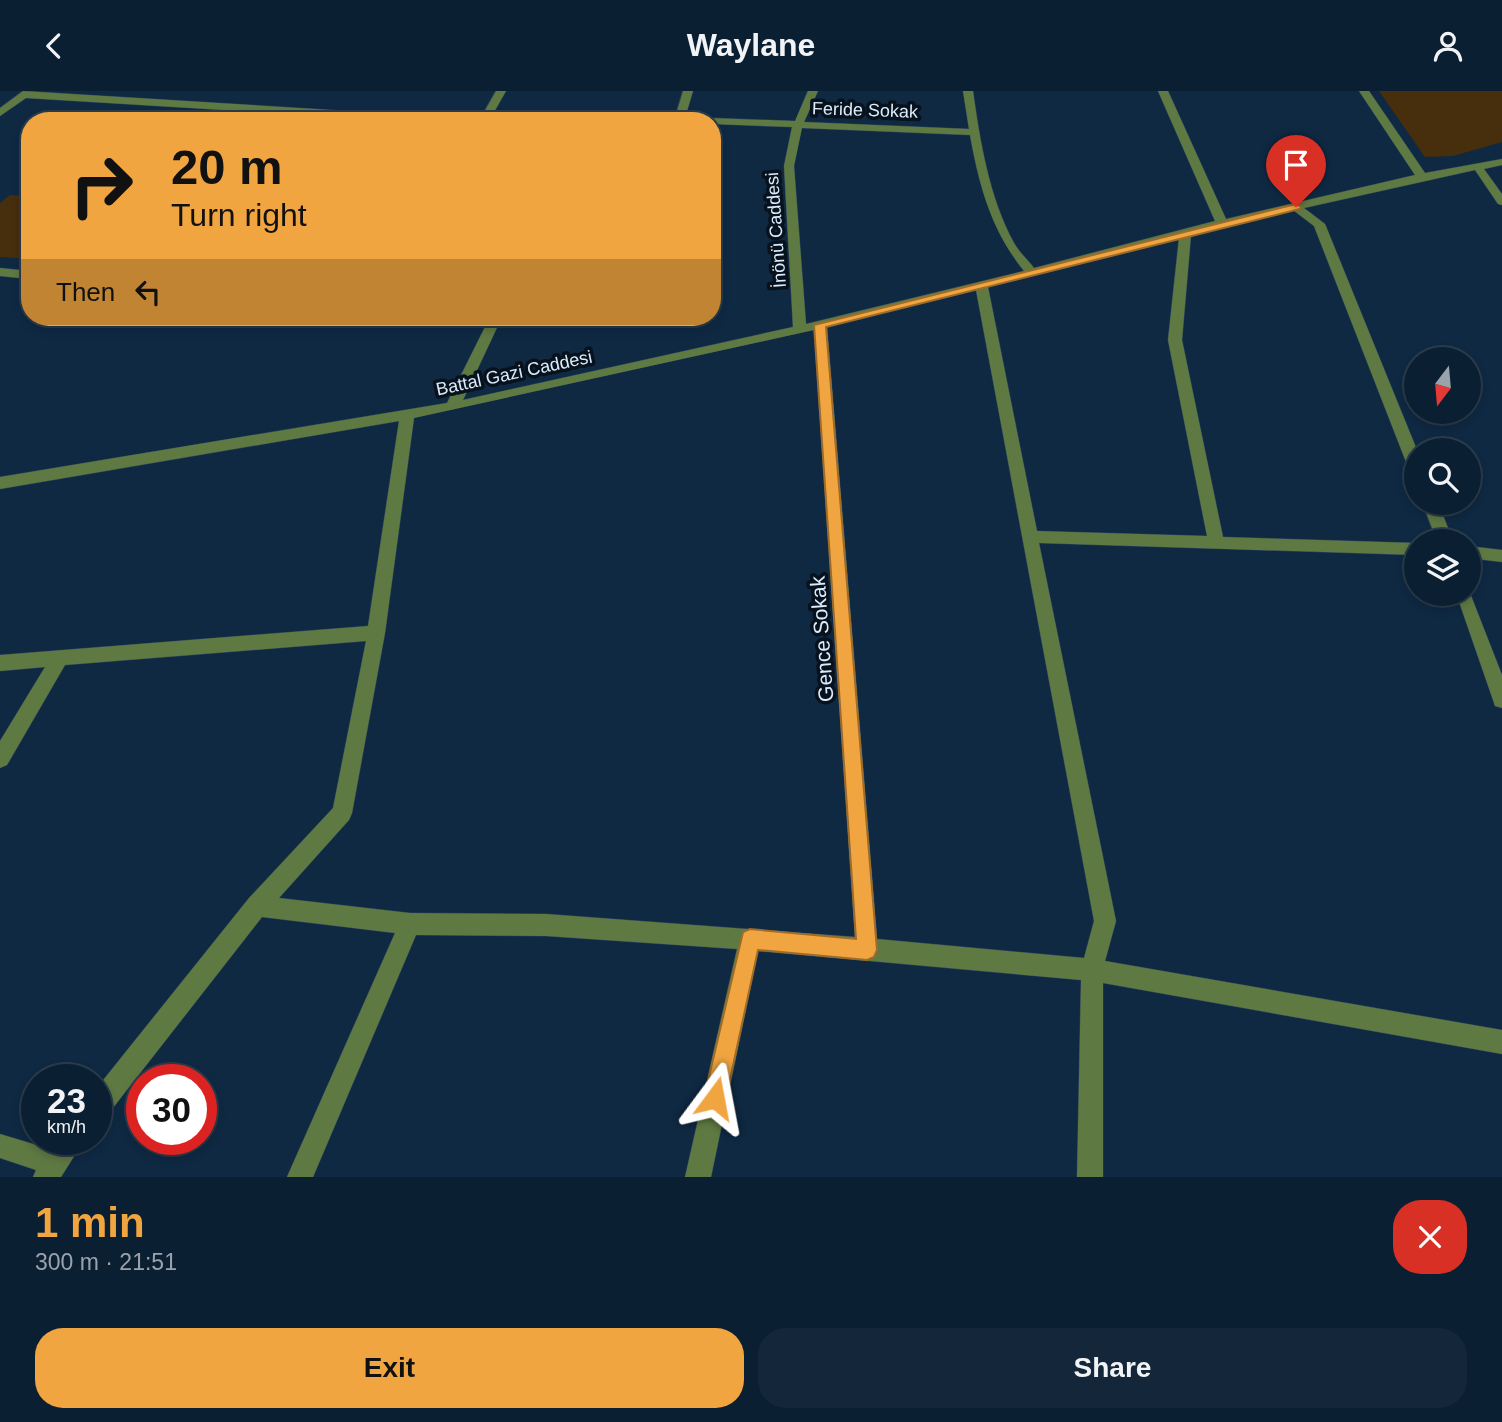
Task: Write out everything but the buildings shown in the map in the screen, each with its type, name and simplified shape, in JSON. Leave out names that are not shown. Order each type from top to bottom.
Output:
[{"type":"street","points":[[489,112],[501,91]]},
{"type":"street","points":[[682,112],[688,91]]},
{"type":"street","name":"İnönü Caddesi","points":[[800,330],[789,166],[798,125],[813,91]]},
{"type":"street","points":[[968,91],[986,178],[1006,240],[1031,273]]},
{"type":"street","points":[[1163,91],[1222,223]]},
{"type":"street","points":[[1364,91],[1422,177]]},
{"type":"street","points":[[0,113],[26,93],[322,112]]},
{"type":"street","name":"Feride Sokak","points":[[721,121],[975,132]]},
{"type":"street","name":"Battal Gazi Caddesi","points":[[0,483],[452,407],[800,330],[1222,223],[1422,177],[1502,162]]},
{"type":"street","points":[[1477,166],[1502,202]]},
{"type":"street","points":[[1296,207],[1319,224],[1404,438]]},
{"type":"street","points":[[1185,233],[1175,340],[1216,543]]},
{"type":"street","points":[[0,272],[21,274]]},
{"type":"street","points":[[981,285],[1105,921],[1091,970],[1090,1177]]},
{"type":"street","name":"Gence Sokak","points":[[820,325],[867,950]]},
{"type":"street","points":[[452,407],[492,326]]},
{"type":"street","points":[[112,1089],[257,907],[342,813],[376,633],[407,416]]},
{"type":"street","points":[[1030,537],[1404,549]]},
{"type":"street","points":[[1481,554],[1502,556]]},
{"type":"street","points":[[1469,606],[1502,700]]},
{"type":"street","points":[[0,663],[376,633]]},
{"type":"street","points":[[0,759],[60,658]]},
{"type":"street","points":[[257,907],[410,924],[546,925],[750,939],[1091,970],[1502,1042]]},
{"type":"street","points":[[300,1177],[410,924]]},
{"type":"street","points":[[698,1177],[750,939]]},
{"type":"street","points":[[0,1146],[50,1170],[61,1155]]},
{"type":"shaded area","points":[[1379,91],[1502,91],[1502,142],[1453,156],[1425,157]]},
{"type":"shaded area","points":[[10,195],[21,196],[21,258],[0,257],[0,203]]},
{"type":"route","points":[[715,1098],[750,939],[867,950],[820,325],[1222,223],[1296,207]]}]
